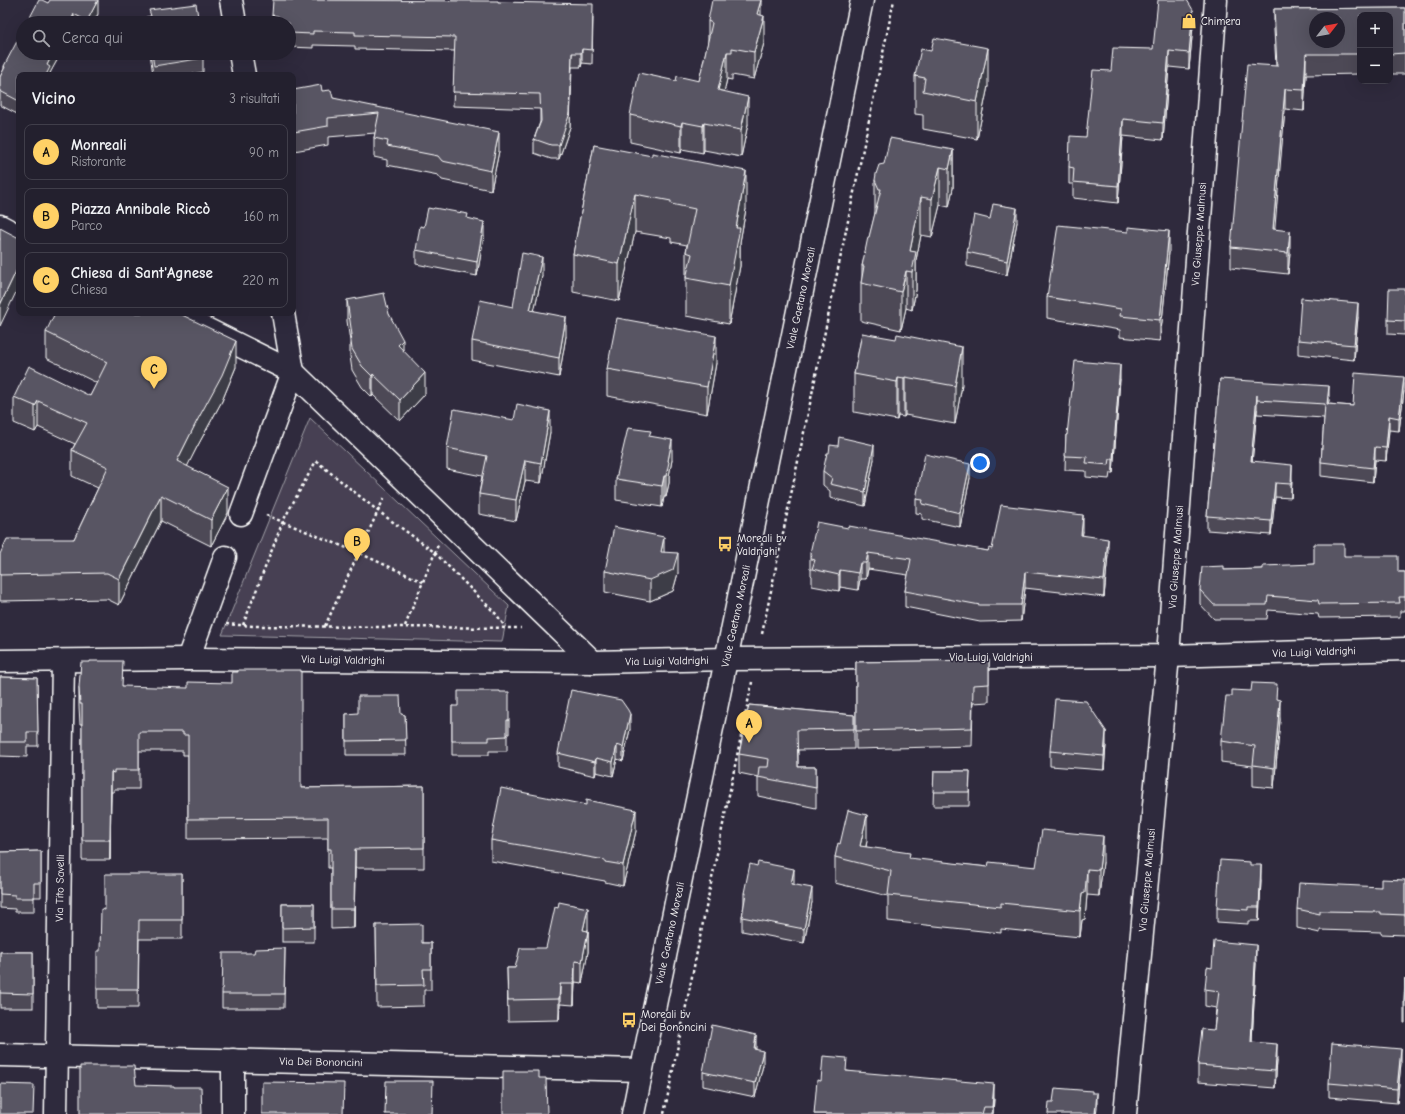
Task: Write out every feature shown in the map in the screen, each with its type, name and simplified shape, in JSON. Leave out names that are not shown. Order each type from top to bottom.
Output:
[{"type":"street","points":[[231,0],[234,16]]},
{"type":"street","name":"Viale Gaetano Moreali","points":[[633,1114],[862,0]]},
{"type":"street","name":"Via Giuseppe Malmusi","points":[[1125,1114],[1168,656],[1216,0]]},
{"type":"street","points":[[241,60],[243,72]]},
{"type":"street","points":[[0,226],[16,234]]},
{"type":"street","points":[[180,316],[293,372],[593,662]]},
{"type":"street","points":[[242,511],[293,372],[284,316]]},
{"type":"street","points":[[188,659],[225,557]]},
{"type":"street","name":"Via Luigi Valdrighi","points":[[0,661],[188,659],[593,662],[727,659],[1168,656],[1405,649]]},
{"type":"street","name":"Via Tito Savelli","points":[[56,1114],[63,661]]},
{"type":"street","name":"Via Dei Bononcini","points":[[0,1055],[641,1070]]},
{"type":"street","points":[[233,1060],[233,1114]]},
{"type":"path","points":[[664,1114],[894,0]]},
{"type":"path","points":[[242,626],[283,521],[316,461],[378,511],[435,553],[497,615],[505,627]]},
{"type":"path","points":[[325,626],[396,472]]},
{"type":"path","points":[[242,511],[283,521],[424,582]]},
{"type":"path","points":[[405,626],[448,522]]},
{"type":"path","points":[[197,634],[226,624],[242,626],[558,628]]},
{"type":"shaded area","points":[[310,418],[509,606],[502,642],[222,635]]},
{"type":"building","points":[[39,0],[48,3],[50,0],[98,0],[90,16],[78,16],[74,14],[73,16],[31,16]]},
{"type":"building","points":[[273,0],[498,1],[593,4],[592,50],[582,49],[581,53],[572,53],[570,113],[559,145],[551,145],[534,139],[541,121],[540,94],[453,92],[455,37],[355,35],[355,32],[313,31],[313,34],[296,33],[296,16],[272,15]]},
{"type":"building","points":[[712,0],[761,0],[757,14],[764,16],[754,52],[732,48],[732,52],[727,52],[718,90],[748,97],[741,130],[704,123],[703,126],[682,122],[681,126],[630,115],[639,73],[676,81],[677,76],[699,81],[712,23],[708,21]]},
{"type":"building","points":[[1158,0],[1187,0],[1193,10],[1189,53],[1169,51],[1163,123],[1123,119],[1118,186],[1073,182],[1074,168],[1069,167],[1070,136],[1086,137],[1093,70],[1111,71],[1113,48],[1153,49]]},
{"type":"building","points":[[196,4],[198,16],[151,16],[149,10]]},
{"type":"building","points":[[1405,8],[1405,53],[1393,54],[1393,12],[1357,12],[1357,54],[1306,54],[1304,90],[1285,89],[1273,229],[1290,231],[1288,253],[1231,247],[1247,64],[1277,66],[1274,9]]},
{"type":"building","points":[[934,38],[988,48],[977,102],[923,91],[925,78],[915,76],[921,49],[931,51]]},
{"type":"building","points":[[16,43],[16,60],[50,60],[47,65],[50,67],[48,72],[16,72],[16,99],[0,91],[0,77],[5,67],[4,66]]},
{"type":"building","points":[[153,60],[191,60],[154,66]]},
{"type":"building","points":[[321,85],[322,91],[331,90],[333,98],[499,132],[491,171],[442,161],[438,156],[387,146],[388,141],[374,138],[379,113],[328,118],[328,126],[296,132],[296,89]]},
{"type":"building","points":[[890,138],[953,150],[949,169],[940,167],[932,199],[921,197],[910,251],[916,252],[912,272],[906,271],[901,292],[861,283],[864,266],[862,266],[868,237],[881,189],[879,189],[875,180],[876,174],[879,165],[884,164]]},
{"type":"building","points":[[594,145],[652,156],[652,153],[746,171],[736,228],[740,228],[729,286],[686,278],[692,254],[686,252],[695,209],[671,204],[671,201],[635,194],[619,264],[573,254]]},
{"type":"building","points":[[993,204],[1017,208],[1007,261],[967,252],[974,215],[990,219]]},
{"type":"building","points":[[428,208],[468,214],[467,218],[484,222],[477,262],[416,250],[420,226],[424,227]]},
{"type":"building","points":[[1058,225],[1128,232],[1128,227],[1169,231],[1160,320],[1120,316],[1121,309],[1047,297]]},
{"type":"building","points":[[0,228],[16,236],[16,271],[0,305]]},
{"type":"building","points":[[522,253],[542,257],[530,310],[566,317],[559,358],[472,341],[480,300],[513,307]]},
{"type":"building","points":[[1389,289],[1405,289],[1405,321],[1388,320]]},
{"type":"building","points":[[384,293],[389,314],[403,340],[398,345],[425,373],[400,400],[373,374],[372,376],[362,366],[352,349],[350,335],[352,335],[347,300]]},
{"type":"building","points":[[1301,298],[1358,303],[1354,345],[1298,340]]},
{"type":"building","points":[[54,316],[184,316],[236,341],[222,375],[177,461],[228,487],[211,520],[161,495],[119,579],[107,573],[0,575],[0,554],[7,539],[74,539],[108,467],[72,450],[87,423],[38,401],[35,406],[14,397],[29,366],[90,396],[107,362],[46,332]]},
{"type":"building","points":[[617,318],[716,336],[707,387],[607,369]]},
{"type":"building","points":[[862,333],[896,339],[897,334],[962,347],[955,386],[905,377],[904,379],[898,378],[897,382],[854,374]]},
{"type":"building","points":[[1075,361],[1120,365],[1113,459],[1110,459],[1109,465],[1086,463],[1087,457],[1065,456],[1066,435]]},
{"type":"building","points":[[1355,373],[1404,377],[1399,418],[1389,416],[1386,448],[1375,447],[1373,468],[1321,462],[1325,404],[1257,400],[1257,395],[1251,461],[1292,465],[1291,484],[1275,483],[1271,521],[1207,516],[1220,379],[1329,386],[1327,404],[1353,406]]},
{"type":"building","points":[[517,404],[550,411],[541,463],[525,460],[516,500],[479,494],[487,456],[447,448],[454,409],[514,420]]},
{"type":"building","points":[[628,428],[651,431],[649,436],[672,440],[666,476],[664,476],[662,486],[616,479]]},
{"type":"building","points":[[839,437],[874,445],[865,492],[830,484],[832,478],[823,471],[830,445],[838,446]]},
{"type":"building","points":[[925,454],[970,464],[960,513],[922,504],[923,500],[916,499]]},
{"type":"building","points":[[1001,505],[1083,515],[1081,535],[1108,539],[1104,580],[1025,572],[1021,605],[980,605],[905,591],[911,559],[868,553],[866,563],[860,563],[858,573],[840,570],[839,575],[812,569],[815,560],[811,559],[812,554],[810,553],[817,522],[848,528],[849,526],[988,551],[989,548],[992,549]]},
{"type":"building","points":[[614,527],[664,537],[661,552],[678,553],[673,570],[650,580],[605,571]]},
{"type":"building","points":[[1314,544],[1344,544],[1344,556],[1398,556],[1398,572],[1405,572],[1405,597],[1399,597],[1400,603],[1319,604],[1318,600],[1268,596],[1267,605],[1214,605],[1200,590],[1202,567],[1224,566],[1224,570],[1263,569],[1263,566],[1314,564]]},
{"type":"building","points":[[989,660],[989,684],[973,685],[972,728],[856,731],[856,662]]},
{"type":"building","points":[[123,661],[122,686],[188,688],[188,682],[232,683],[232,672],[238,672],[238,670],[301,670],[301,788],[424,786],[424,848],[355,849],[354,909],[331,909],[331,849],[328,849],[328,818],[188,819],[188,735],[183,735],[183,732],[139,732],[139,770],[114,770],[114,773],[111,772],[110,840],[82,840],[82,704],[80,704],[79,687],[81,662]]},
{"type":"building","points":[[0,677],[37,678],[38,732],[27,732],[27,742],[0,742]]},
{"type":"building","points":[[1252,683],[1277,684],[1276,699],[1280,700],[1274,768],[1253,765],[1255,746],[1221,741],[1226,696],[1232,696],[1232,690],[1251,691]]},
{"type":"building","points":[[571,690],[621,700],[628,710],[630,714],[623,747],[617,745],[613,762],[596,758],[595,762],[558,753]]},
{"type":"building","points":[[458,691],[509,692],[509,720],[507,720],[507,736],[489,737],[489,741],[452,741],[452,706],[458,706]]},
{"type":"building","points":[[358,696],[400,696],[401,714],[405,715],[406,740],[346,741],[346,714],[358,713]]},
{"type":"building","points":[[1055,699],[1086,701],[1106,731],[1104,756],[1050,751]]},
{"type":"building","points":[[749,705],[854,715],[854,729],[797,730],[798,767],[816,767],[816,788],[758,777],[759,767],[768,767],[769,759],[739,754]]},
{"type":"building","points":[[934,771],[970,771],[969,792],[933,792]]},
{"type":"building","points":[[501,788],[586,805],[586,800],[636,810],[623,865],[605,862],[605,860],[491,840]]},
{"type":"building","points":[[848,810],[867,815],[860,846],[910,853],[909,858],[988,867],[989,862],[1036,867],[1042,830],[1103,836],[1099,870],[1087,869],[1085,893],[1082,894],[1080,911],[1001,903],[1001,907],[888,895],[891,871],[835,857],[838,843],[840,844]]},
{"type":"building","points":[[41,851],[41,883],[34,883],[34,898],[15,898],[15,895],[0,894],[0,852]]},
{"type":"building","points":[[1220,860],[1250,862],[1250,865],[1261,865],[1259,907],[1248,907],[1248,910],[1217,908]]},
{"type":"building","points":[[758,862],[794,869],[791,884],[812,888],[804,929],[742,917],[746,893],[744,893],[750,864],[757,866]]},
{"type":"building","points":[[105,874],[182,874],[182,920],[139,920],[138,989],[97,989],[97,951],[100,951],[101,909],[105,910]]},
{"type":"building","points":[[1381,879],[1405,880],[1405,915],[1381,914],[1381,912],[1320,911],[1320,914],[1297,909],[1299,883],[1381,887]]},
{"type":"building","points":[[559,902],[588,908],[583,930],[588,931],[582,962],[575,961],[574,984],[560,984],[559,999],[508,1000],[507,968],[515,968],[520,948],[546,948],[555,907],[558,908]]},
{"type":"building","points":[[282,904],[314,904],[314,927],[282,928]]},
{"type":"building","points":[[422,924],[422,943],[431,943],[431,969],[423,969],[424,985],[377,986],[376,925]]},
{"type":"building","points":[[1214,941],[1256,945],[1251,1042],[1277,1044],[1275,1071],[1198,1065],[1202,1029],[1214,1030],[1219,991],[1205,989],[1207,967],[1212,968]]},
{"type":"building","points":[[285,948],[284,994],[222,994],[223,953],[254,953],[255,949]]},
{"type":"building","points":[[0,952],[33,952],[33,994],[0,993]]},
{"type":"building","points":[[1405,978],[1405,1002],[1404,1002]]},
{"type":"building","points":[[712,1025],[756,1035],[754,1049],[763,1051],[755,1083],[703,1072]]},
{"type":"building","points":[[1332,1043],[1401,1049],[1397,1089],[1329,1083]]},
{"type":"building","points":[[823,1056],[847,1058],[846,1071],[994,1084],[992,1107],[984,1107],[982,1114],[814,1114],[817,1080],[821,1081]]},
{"type":"building","points":[[80,1066],[134,1066],[136,1085],[201,1087],[202,1114],[80,1114]]},
{"type":"building","points":[[503,1071],[539,1071],[539,1078],[546,1078],[547,1114],[503,1114]]},
{"type":"building","points":[[386,1081],[433,1081],[432,1114],[385,1114]]},
{"type":"building","points":[[262,1082],[344,1083],[343,1114],[262,1114]]},
{"type":"building","points":[[0,1084],[34,1085],[33,1114],[0,1114]]},
{"type":"building","points":[[1055,1088],[1092,1091],[1092,1093],[1097,1093],[1095,1114],[1048,1114],[1049,1102],[1053,1102]]},
{"type":"place","name":"Chimera","points":[[1189,21]]},
{"type":"place","name":"Chiesa di Sant'Agnese","points":[[154,389]]},
{"type":"place","name":"Moreali bv Valdrighi","points":[[725,544]]},
{"type":"place","name":"Piazza Annibale Riccò","points":[[357,561]]},
{"type":"place","name":"Monreali","points":[[749,743]]},
{"type":"place","name":"Moreali bv Dei Bononcini","points":[[629,1020]]}]
